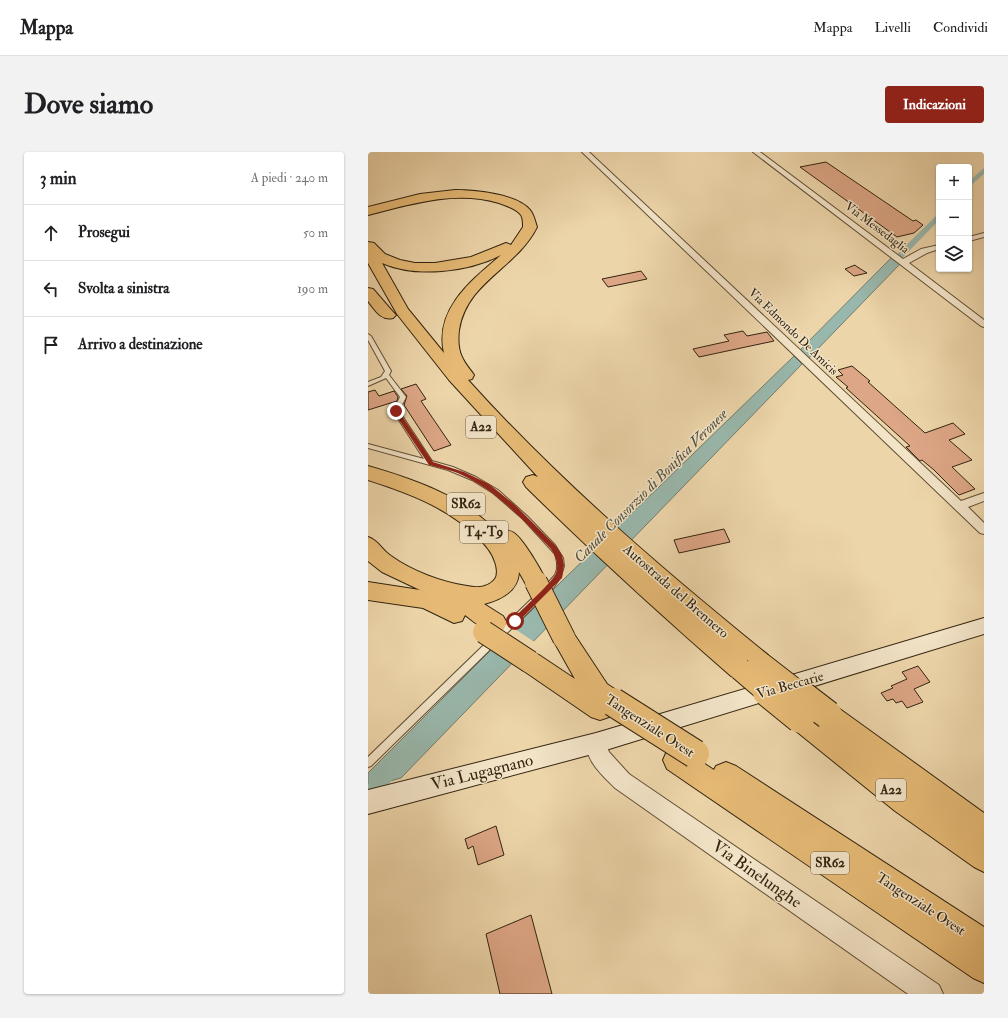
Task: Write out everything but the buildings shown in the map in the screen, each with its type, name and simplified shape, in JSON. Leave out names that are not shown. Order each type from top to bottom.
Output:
[{"type":"highway","points":[[368,210],[430,197],[464,194],[501,199],[516,205],[527,215],[530,227],[523,239],[515,249],[486,274],[464,296],[455,311],[452,324],[451,341],[453,355],[465,373],[484,398],[505,421],[530,458]]},
{"type":"highway","points":[[368,214],[438,199],[465,197],[496,202],[511,209],[520,219],[521,228],[514,239],[498,252],[471,262],[446,266],[414,267],[395,264],[383,260],[374,254],[368,245]]},
{"type":"highway","name":"Autostrada del Brennero","points":[[368,250],[402,310],[437,356],[530,458],[589,526]]},
{"type":"highway","name":"Autostrada del Brennero","points":[[368,281],[388,315],[467,413],[521,470],[589,526],[749,666],[800,719],[905,801],[984,857]]},
{"type":"highway","points":[[368,292],[388,315]]},
{"type":"highway","name":"Tangenziale Ovest","points":[[368,465],[408,477],[449,494],[469,506],[504,536],[518,552],[536,582],[564,638],[584,672],[604,701]]},
{"type":"highway","name":"T4-T9","points":[[368,473],[412,488],[449,505],[465,515],[488,535],[506,558],[509,565],[507,580],[495,591],[478,596],[432,594]]},
{"type":"highway","points":[[368,545],[373,554],[380,561],[432,594]]},
{"type":"highway","points":[[368,582],[432,594]]},
{"type":"highway","name":"Tangenziale Ovest","points":[[368,591],[432,594],[490,627],[535,658],[604,701],[984,967]]},
{"type":"highway","name":"Autostrada del Brennero","points":[[749,666],[828,715],[984,830]]},
{"type":"highway","name":"Tangenziale Ovest","points":[[685,757],[984,946]]},
{"type":"main road","name":"Via Beccarie","points":[[596,743],[984,626]]},
{"type":"main road","name":"Via Lugagnano","points":[[368,802],[596,743]]},
{"type":"street","name":"Via Edmondo De Amicis","points":[[585,152],[984,530]]},
{"type":"street","name":"Via Messedaglia","points":[[756,152],[984,324]]},
{"type":"street","points":[[972,238],[984,235]]},
{"type":"street","points":[[903,263],[924,251],[936,248]]},
{"type":"street","points":[[959,506],[984,497]]},
{"type":"street","name":"Via Binelunghe","points":[[596,743],[600,757],[622,781],[930,994]]},
{"type":"lane","points":[[368,336],[388,371],[386,375],[368,384]]},
{"type":"lane","points":[[386,375],[403,397],[396,411],[431,464]]},
{"type":"lane","points":[[368,446],[462,473],[481,482],[513,506],[554,548],[559,556],[561,565],[559,576],[551,585],[368,763]]},
{"type":"water","points":[[891,258],[900,264],[807,360],[798,352]]},
{"type":"water","points":[[794,356],[802,364],[401,778],[368,787],[368,773],[497,644]]},
{"type":"pier","points":[[512,627],[536,643],[516,664],[492,647]]},
{"type":"waterway","name":"Canale Consorzio di Bonifica Veronese","points":[[972,182],[984,170]]},
{"type":"waterway","name":"Canale Consorzio di Bonifica Veronese","points":[[883,273],[936,219]]},
{"type":"waterway","name":"Canale Consorzio di Bonifica Veronese","points":[[368,794],[388,774]]},
{"type":"route","points":[[396,411],[431,464],[462,473],[487,486],[513,506],[554,548],[559,556],[561,565],[559,576],[515,621]]}]
